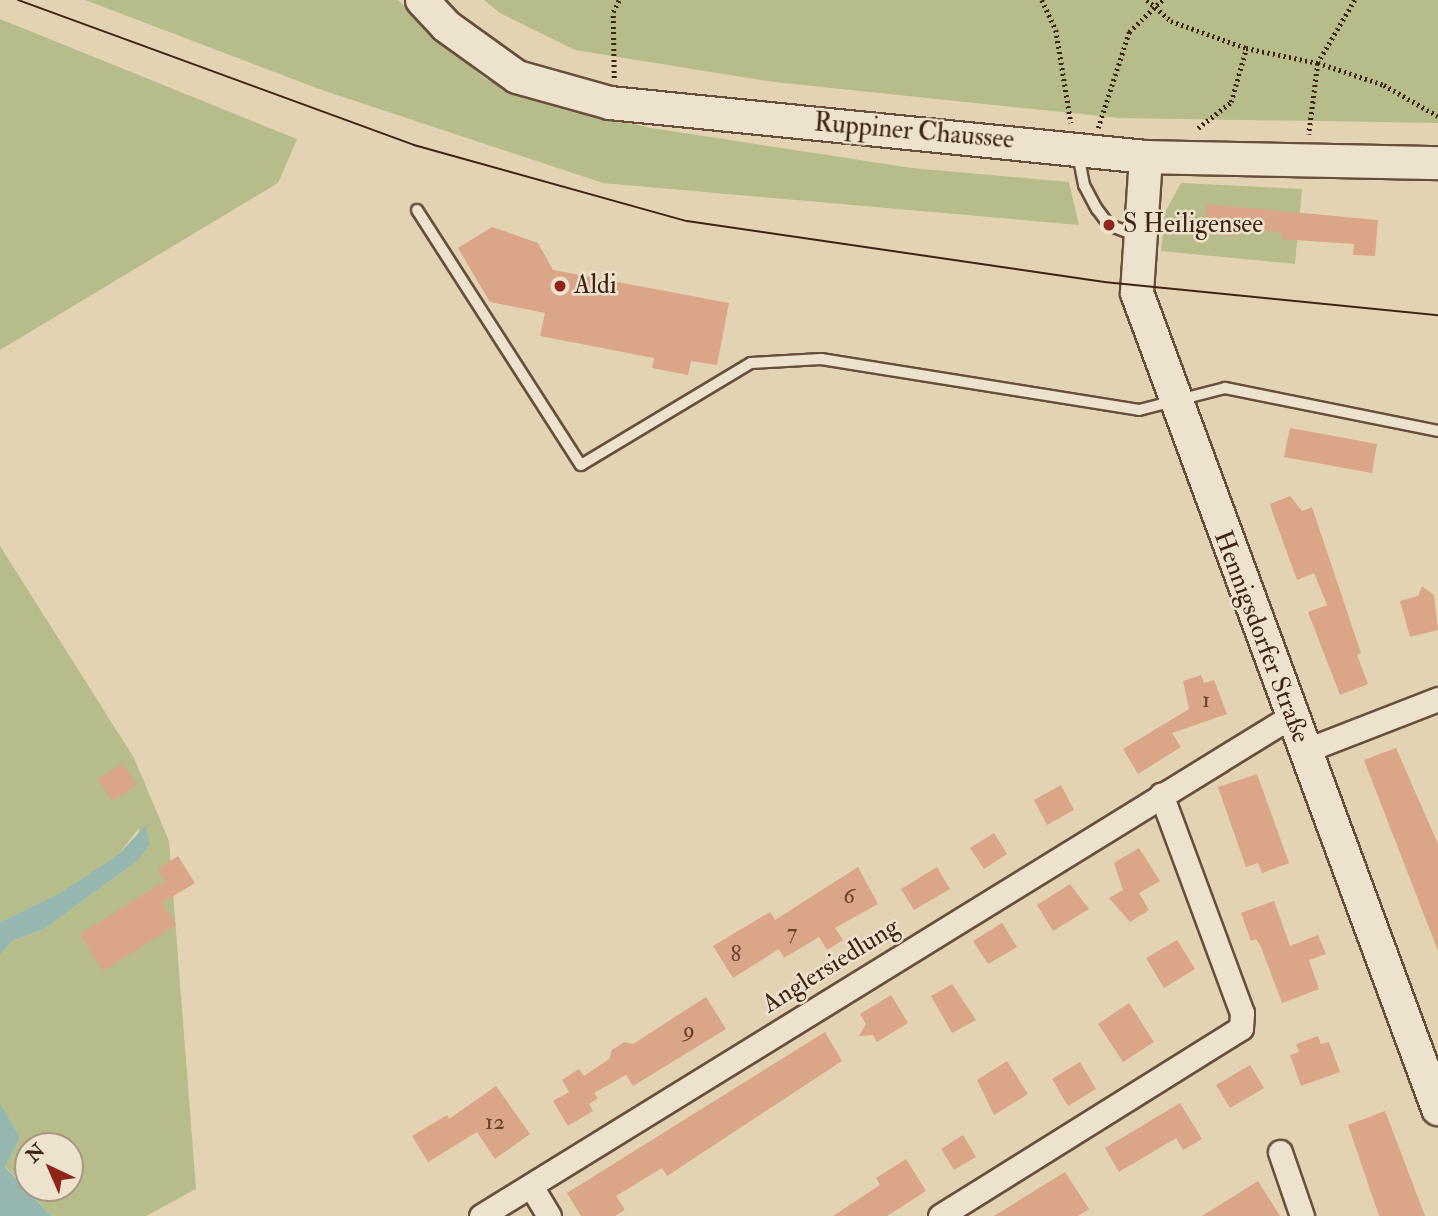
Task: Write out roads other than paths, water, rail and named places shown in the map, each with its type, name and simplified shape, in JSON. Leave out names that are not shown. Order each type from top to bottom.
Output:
[{"type":"main road","name":"Ruppiner Chaussee","points":[[422,0],[497,65],[571,95],[1082,133],[1146,157],[1438,163]]},
{"type":"main road","name":"Hennigsdorfer Straße","points":[[1146,157],[1137,236],[1137,293],[1290,717],[1438,1109]]},
{"type":"street","points":[[1304,751],[1438,699]]},
{"type":"street","name":"Anglersiedlung","points":[[481,1216],[1161,794],[1290,717]]},
{"type":"street","points":[[940,1216],[1241,1028],[1242,1013],[1161,794]]},
{"type":"street","points":[[1280,1152],[1301,1216]]},
{"type":"street","points":[[531,1186],[550,1216]]},
{"type":"lane","points":[[1082,133],[1084,185],[1109,225],[1137,236]]},
{"type":"lane","points":[[418,210],[581,465],[751,363],[821,359],[1139,410],[1225,388],[1438,431]]},
{"type":"water","points":[[146,825],[149,845],[136,862],[44,929],[12,941],[0,955],[0,922],[62,892],[119,854]]},
{"type":"water","points":[[0,1103],[17,1132],[14,1132],[14,1149],[5,1167],[14,1177],[14,1202],[38,1202],[51,1216],[0,1216]]},
{"type":"tram line","points":[[18,0],[414,145],[687,221],[1105,282],[1438,315]]},
{"type":"place","name":"S Heiligensee","points":[[1109,225]]},
{"type":"place","name":"Aldi","points":[[560,286]]}]
